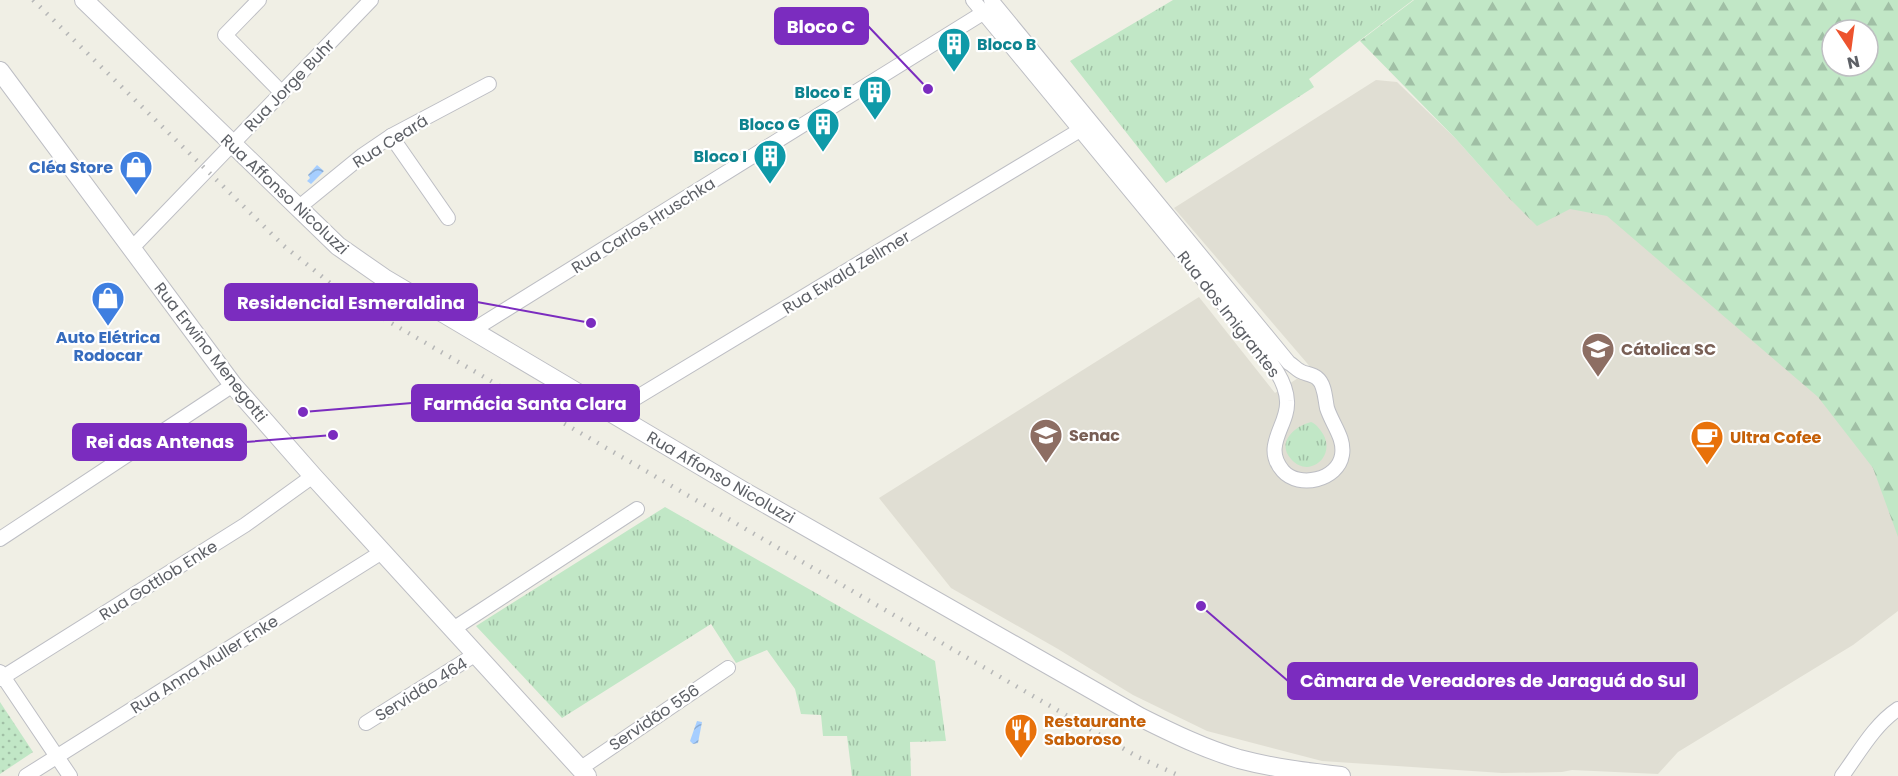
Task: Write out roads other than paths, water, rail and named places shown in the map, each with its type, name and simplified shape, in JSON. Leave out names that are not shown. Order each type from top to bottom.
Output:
[{"type":"street","name":"Rua Affonso Nicoluzzi","points":[[84,0],[338,246],[361,263],[746,492],[1140,717],[1171,733],[1239,759],[1306,772],[1341,776]]},
{"type":"street","points":[[259,0],[225,35],[282,93]]},
{"type":"street","name":"Rua Jorge Buhr","points":[[132,248],[371,0]]},
{"type":"street","name":"Rua dos Imigrantes","points":[[973,0],[990,6],[1289,363],[1299,371],[1317,378],[1322,386],[1343,448],[1342,458],[1326,476],[1314,480],[1300,480],[1282,470],[1275,448],[1276,438],[1285,418],[1288,403],[1282,380],[1249,334],[1080,130],[990,6]]},
{"type":"street","name":"Rua Carlos Hruschka","points":[[473,330],[990,6]]},
{"type":"street","name":"Rua Erwino Menegotti","points":[[0,71],[233,385],[313,476],[584,772]]},
{"type":"street","name":"Rua Ceará","points":[[298,208],[363,155],[391,136],[489,84]]},
{"type":"street","name":"Rua Ewald Zellmer","points":[[612,413],[1080,130]]},
{"type":"street","points":[[391,136],[448,218]]},
{"type":"street","points":[[0,539],[233,385]]},
{"type":"street","name":"Rua Gottlob Enke","points":[[1,676],[245,525],[313,476]]},
{"type":"street","points":[[453,629],[637,509]]},
{"type":"street","name":"Rua Anna Muller Enke","points":[[26,776],[382,552]]},
{"type":"street","name":"Servidão 464","points":[[366,723],[476,654]]},
{"type":"street","name":"Servidão 556","points":[[584,772],[728,668]]},
{"type":"street","points":[[1,676],[70,776]]},
{"type":"street","points":[[1842,776],[1876,729],[1898,709]]},
{"type":"street","points":[[1836,776],[1851,757],[1869,726]]},
{"type":"water","points":[[317,165],[324,171],[311,184],[307,181],[310,178],[308,175]]},
{"type":"water","points":[[697,721],[702,722],[698,743],[693,744],[690,741]]},
{"type":"railway","points":[[33,0],[284,246],[350,299],[1138,757],[1180,776]]},
{"type":"place","name":"Bloco B","points":[[954,73]]},
{"type":"place","name":"Bloco C","points":[[928,89]]},
{"type":"place","name":"Bloco E","points":[[875,121]]},
{"type":"place","name":"Bloco G","points":[[823,153]]},
{"type":"place","name":"Bloco I","points":[[770,185]]},
{"type":"place","name":"Cléa Store","points":[[136,196]]},
{"type":"place","name":"Residencial Esmeraldina","points":[[591,323]]},
{"type":"place","name":"Auto Elétrica Rodocar","points":[[108,327]]},
{"type":"place","name":"Cátolica SC","points":[[1598,378]]},
{"type":"place","name":"Farmácia Santa Clara","points":[[303,412]]},
{"type":"place","name":"Rei das Antenas","points":[[333,435]]},
{"type":"place","name":"Senac","points":[[1046,464]]},
{"type":"place","name":"Ultra Cofee","points":[[1707,466]]},
{"type":"place","name":"Câmara de Vereadores de Jaraguá do Sul","points":[[1201,606]]},
{"type":"place","name":"Restaurante Saboroso","points":[[1021,759]]}]
